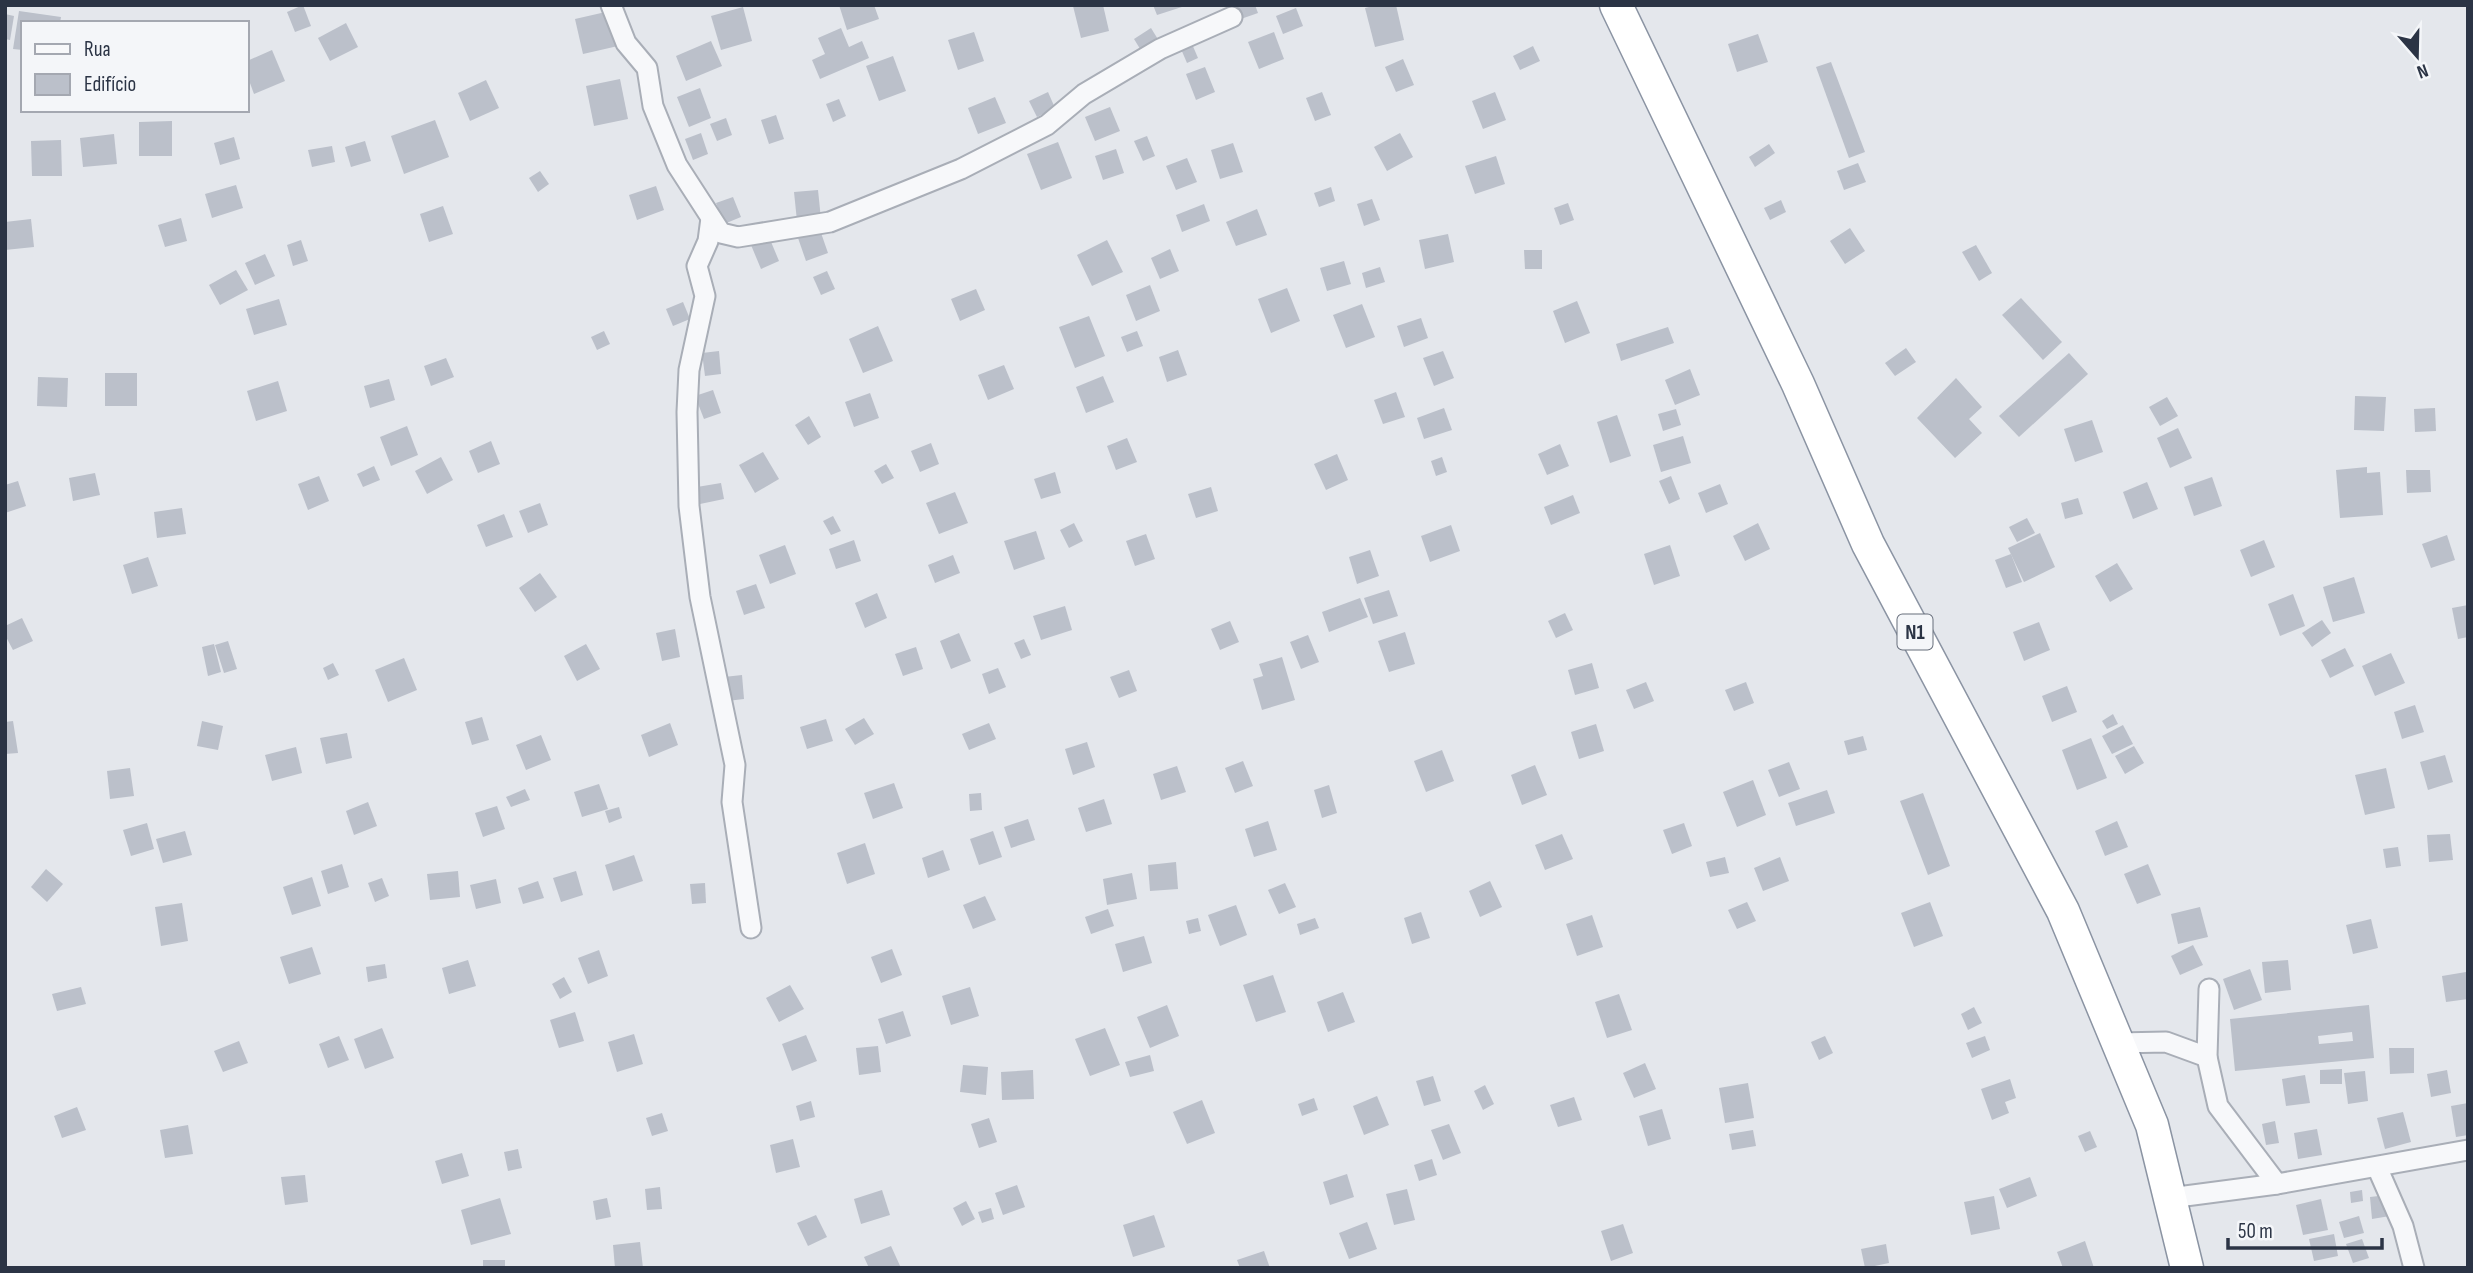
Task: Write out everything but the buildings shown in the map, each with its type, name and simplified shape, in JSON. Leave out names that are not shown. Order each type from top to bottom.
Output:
[{"type":"highway","name":"N1","points":[[1616,5],[1798,384],[1868,544],[2063,911],[2152,1125],[2187,1268]]},
{"type":"street","points":[[611,5],[625,43],[648,68],[653,106],[677,165],[721,233],[738,237],[830,222],[974,162],[1048,125],[1084,94],[1160,49],[1232,18]]},
{"type":"street","points":[[711,218],[708,241],[697,266],[705,296],[689,370],[687,412],[690,506],[700,597],[735,765],[732,803],[751,928]]},
{"type":"street","points":[[2209,989],[2207,1056],[2218,1106],[2277,1184]]},
{"type":"street","points":[[2118,1043],[2166,1042],[2207,1056]]},
{"type":"street","points":[[2170,1198],[2277,1184],[2468,1150]]},
{"type":"street","points":[[2377,1167],[2403,1226],[2414,1268]]}]
